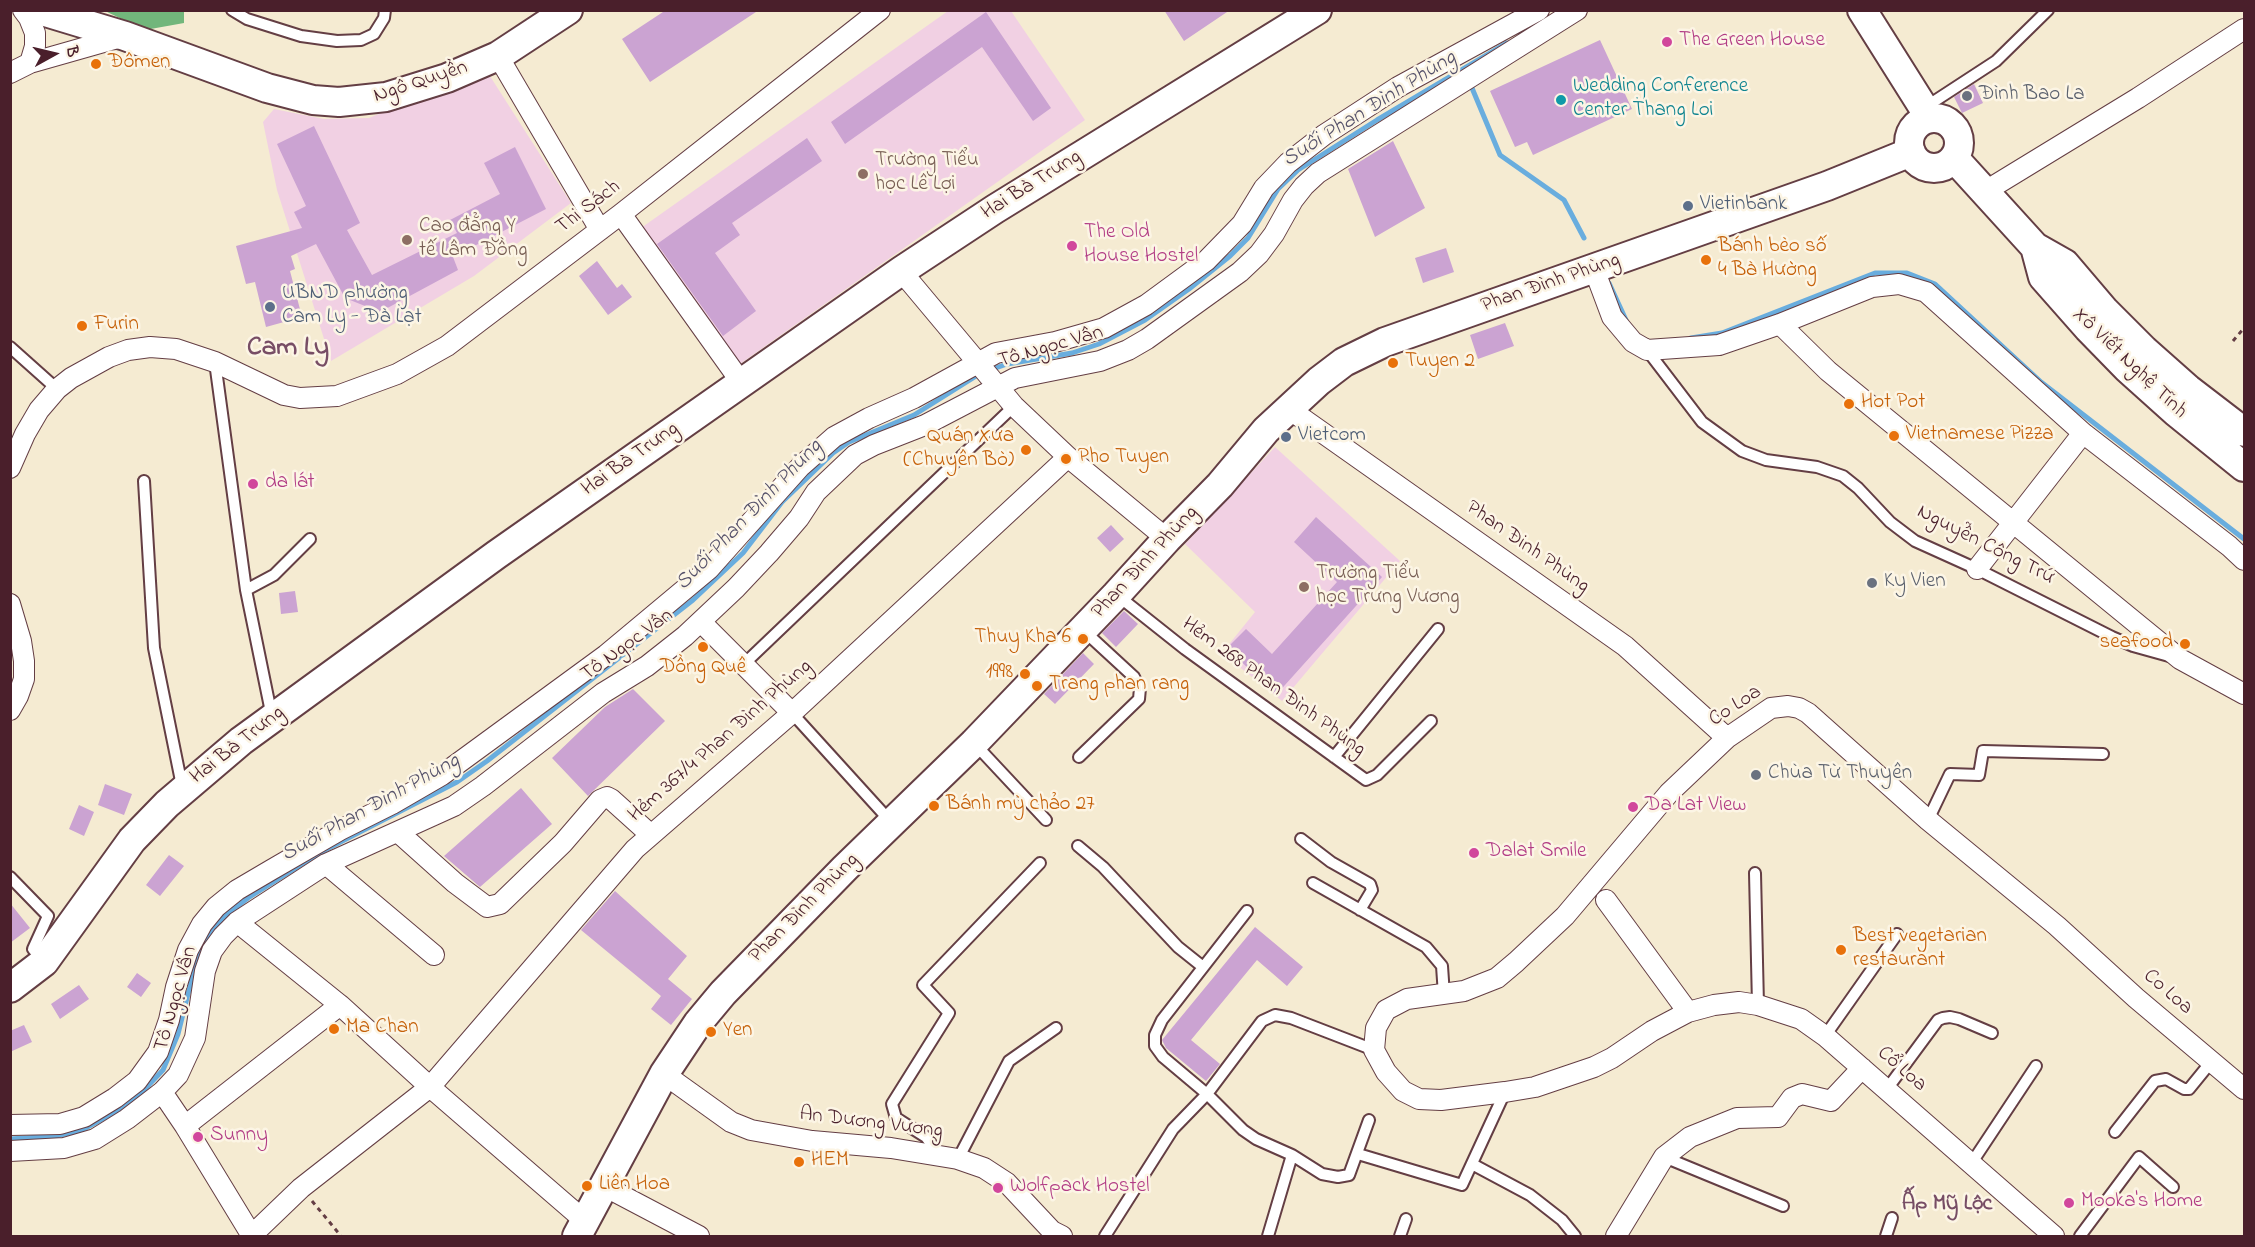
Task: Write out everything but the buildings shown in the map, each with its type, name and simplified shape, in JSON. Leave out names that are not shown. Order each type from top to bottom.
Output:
[{"type":"main road","name":"Ngô Quyền","points":[[39,10],[125,36],[267,87],[313,100],[339,102],[366,100],[414,90],[498,56],[568,10]]},
{"type":"main road","name":"Hai Bà Trưng","points":[[10,987],[44,963],[132,840],[183,789],[241,741],[496,555],[901,271],[995,209],[1317,10]]},
{"type":"main road","points":[[1862,10],[1927,113],[1946,121],[1957,134],[1959,142],[1954,158],[1948,164],[1940,167],[1931,167],[1916,160],[1911,152],[1911,135],[1927,113]]},
{"type":"main road","name":"Phan Đình Phùng","points":[[581,1229],[664,1074],[698,1023],[723,993],[845,868],[974,743],[1220,485],[1266,430],[1319,381],[1344,362],[1385,342],[1827,186],[1911,152]]},
{"type":"main road","name":"Xô Viết Nghệ Tĩnh","points":[[1954,158],[2035,247],[2065,264],[2105,311],[2144,350],[2188,389],[2244,432]]},
{"type":"main road","name":"Xô Viết Nghệ Tĩnh","points":[[2035,247],[2043,277],[2096,336],[2127,368],[2176,412],[2244,467]]},
{"type":"street","points":[[23,10],[35,33],[35,46],[30,63]]},
{"type":"street","name":"Thi Sách","points":[[10,468],[39,410],[57,389],[71,378],[109,357],[128,350],[150,346],[176,349],[215,362],[284,395],[300,398],[337,396],[397,374],[447,346],[621,214],[880,10]]},
{"type":"street","name":"Tô Ngọc Vân","points":[[10,1125],[60,1124],[84,1117],[137,1081],[158,1052],[188,950],[202,924],[216,907],[237,890],[340,830],[442,775],[606,655],[709,569],[800,466],[834,437],[914,398],[996,353],[1055,342],[1104,328],[1146,305],[1206,261],[1242,224],[1264,188],[1288,163],[1324,135],[1398,87],[1539,10]]},
{"type":"street","name":"Tô Ngọc Vân","points":[[11,1154],[64,1148],[95,1139],[127,1119],[162,1092],[178,1075],[195,1038],[205,971],[212,951],[237,922],[326,864],[454,806],[603,693],[647,666],[701,622],[769,553],[799,518],[816,492],[855,455],[925,425],[996,385],[1022,376],[1100,361],[1128,350],[1147,339],[1240,272],[1259,254],[1274,234],[1293,200],[1318,173],[1577,10]]},
{"type":"street","points":[[1984,192],[2138,98],[2244,29]]},
{"type":"street","points":[[10,73],[30,63],[125,36]]},
{"type":"street","points":[[498,56],[600,230]]},
{"type":"street","points":[[621,214],[741,382]]},
{"type":"street","name":"Nguyễn Công Trứ","points":[[1594,269],[1612,317],[1633,342],[1647,350]]},
{"type":"street","points":[[901,271],[1014,406],[1068,457],[1167,539]]},
{"type":"street","points":[[1647,350],[1719,345],[1780,324],[1872,287],[1899,284],[1926,292],[2083,433],[2244,560]]},
{"type":"street","name":"Nguyễn Công Trứ","points":[[1780,324],[1828,371],[2180,659],[2244,694]]},
{"type":"street","name":"Phan Đinh Phùng","points":[[1288,410],[1625,646],[1727,738]]},
{"type":"street","points":[[1977,569],[2083,433]]},
{"type":"street","name":"Hẻm 367/4 Phan Đình Phùng","points":[[430,1088],[635,849],[792,714],[1068,457]]},
{"type":"street","points":[[10,604],[21,641],[24,679],[10,710]]},
{"type":"street","points":[[701,622],[792,714]]},
{"type":"street","name":"Co Loa","points":[[1374,1050],[1376,1028],[1386,1010],[1407,999],[1464,991],[1497,978],[1565,916],[1669,793],[1727,738],[1771,708],[1788,706],[1799,708],[1928,820],[2057,926],[2094,961],[2244,1089]]},
{"type":"street","points":[[398,832],[487,908],[500,904],[563,843],[598,801],[604,798],[611,799],[651,835]]},
{"type":"street","points":[[326,864],[434,955]]},
{"type":"street","points":[[1606,900],[1688,1012]]},
{"type":"street","points":[[237,922],[340,1005],[581,1229]]},
{"type":"street","name":"Cổ Loa","points":[[1505,1092],[1534,1087],[1593,1067],[1688,1012],[1714,1005],[1739,1002],[1758,1005],[1802,1019],[1825,1036],[2054,1236]]},
{"type":"street","points":[[185,1126],[340,1005]]},
{"type":"street","points":[[1374,1050],[1386,1072],[1403,1091],[1419,1099],[1441,1100],[1505,1092]]},
{"type":"street","points":[[1616,1236],[1664,1157],[1690,1137],[1737,1118],[1778,1117],[1792,1098],[1802,1094],[1831,1101],[1862,1068]]},
{"type":"street","name":"An Dương Vương","points":[[664,1074],[731,1122],[751,1130],[812,1141],[891,1148],[949,1158],[984,1168],[1007,1183],[1052,1231],[1062,1236]]},
{"type":"street","points":[[162,1092],[251,1236],[301,1188],[430,1088]]},
{"type":"street","points":[[604,1186],[699,1236]]},
{"type":"lane","points":[[232,10],[247,19],[301,36],[337,41],[361,40],[374,34],[384,18],[385,10]]},
{"type":"lane","points":[[1927,113],[1996,61],[2048,10]]},
{"type":"lane","points":[[10,347],[57,389]]},
{"type":"lane","name":"Nguyễn Công Trứ","points":[[1647,350],[1702,422],[1742,451],[1766,460],[1817,467],[1843,476],[1858,488],[1890,522],[1915,541],[1977,569],[2112,637],[2133,646],[2180,659]]},
{"type":"lane","points":[[215,362],[246,591],[273,718]]},
{"type":"lane","points":[[744,664],[1014,406]]},
{"type":"lane","points":[[144,481],[154,648],[183,789]]},
{"type":"lane","points":[[246,591],[274,575],[310,539]]},
{"type":"lane","name":"Hẻm 268 Phan Đình Phùng","points":[[1116,595],[1185,649],[1366,780],[1377,775],[1431,721]]},
{"type":"lane","points":[[1334,757],[1437,629]]},
{"type":"lane","points":[[1079,758],[1139,699],[1140,687],[1134,677],[1083,630]]},
{"type":"lane","points":[[792,714],[892,824]]},
{"type":"lane","points":[[974,743],[1046,820]]},
{"type":"lane","points":[[1928,820],[1950,774],[1980,775],[1983,751],[2103,754]]},
{"type":"lane","points":[[1301,839],[1331,862],[1370,884],[1372,890],[1360,910]]},
{"type":"lane","points":[[1078,846],[1103,867],[1178,947],[1203,967]]},
{"type":"lane","points":[[1040,863],[923,985],[949,1013],[892,1104],[896,1118],[926,1137],[949,1158],[1009,1062],[1056,1028]]},
{"type":"lane","points":[[1755,873],[1758,1005]]},
{"type":"lane","points":[[10,877],[48,916],[33,949],[44,963]]},
{"type":"lane","points":[[1313,883],[1417,941],[1436,956],[1442,966],[1444,995]]},
{"type":"lane","points":[[1247,910],[1162,1020],[1155,1035],[1155,1046],[1163,1057],[1207,1094],[1243,1130],[1256,1139],[1292,1155],[1322,1174],[1338,1177],[1349,1175],[1369,1120]]},
{"type":"lane","points":[[1825,1036],[1897,934]]},
{"type":"lane","points":[[1105,1236],[1173,1129],[1207,1094],[1262,1021],[1275,1015],[1291,1018],[1374,1050]]},
{"type":"lane","points":[[1887,1089],[1938,1020],[1950,1017],[1992,1032]]},
{"type":"lane","points":[[2115,1132],[2155,1081],[2166,1079],[2184,1089],[2189,1089],[2211,1062]]},
{"type":"lane","points":[[1971,1164],[2036,1066]]},
{"type":"lane","points":[[1358,1154],[1462,1185],[1505,1092]]},
{"type":"lane","points":[[1268,1236],[1292,1155]]},
{"type":"lane","points":[[2080,1236],[2139,1156],[2173,1187]]},
{"type":"lane","points":[[1664,1157],[1783,1206]]},
{"type":"lane","points":[[1472,1164],[1530,1195],[1562,1220],[1575,1236]]},
{"type":"lane","points":[[1400,1236],[1406,1218]]},
{"type":"lane","points":[[1886,1236],[1892,1218]]},
{"type":"path","points":[[2233,341],[2244,328]]},
{"type":"path","points":[[301,1188],[341,1236]]},
{"type":"shaded area","name":"Trường Tiểu học Lê Lợi","points":[[948,11],[1011,11],[1085,120],[740,364],[641,228]]},
{"type":"shaded area","name":"Cao đẳng Y tế Lâm Đồng","points":[[488,73],[571,203],[474,276],[331,361],[277,190],[263,122],[274,109],[324,119],[369,118],[464,79]]},
{"type":"shaded area","name":"Trường Tiểu học Trưng Vương","points":[[1275,447],[1400,561],[1282,701],[1222,653],[1255,612],[1185,544]]},
{"type":"green space","points":[[105,11],[184,11],[184,23],[145,30]]},
{"type":"waterway","name":"Suối Phan Đình Phùng","points":[[990,370],[1007,364],[1072,353],[1099,344],[1145,320],[1230,256],[1248,238],[1278,189],[1298,170],[1507,43]]},
{"type":"waterway","points":[[1472,88],[1500,155],[1564,200],[1584,238]]},
{"type":"waterway","points":[[1691,338],[1722,333],[1875,273],[1907,273],[1935,284],[2041,382],[2244,539]]},
{"type":"waterway","points":[[1609,283],[1626,320]]},
{"type":"waterway","name":"Suối Phan Đình Phùng","points":[[10,1139],[55,1136],[80,1131],[117,1111],[144,1090],[163,1070],[178,1034],[197,958],[210,933],[226,915],[248,898],[321,852],[457,782],[487,761],[693,600],[743,553],[782,502],[833,453],[849,442],[914,415],[981,373]]},
{"type":"place","name":"The Green House","points":[[1667,42]]},
{"type":"place","name":"Đômen","points":[[96,64]]},
{"type":"place","name":"Đình Bao La","points":[[1967,96]]},
{"type":"place","name":"Wedding Conference Center Thang Loi","points":[[1561,100]]},
{"type":"place","name":"Trường Tiểu học Lê Lợi","points":[[863,174]]},
{"type":"place","name":"Vietinbank","points":[[1688,206]]},
{"type":"place","name":"Cao đẳng Y tế Lâm Đồng","points":[[407,240]]},
{"type":"place","name":"The Old House Hostel","points":[[1072,246]]},
{"type":"place","name":"Bánh bèo số 4 Bà Hường","points":[[1706,260]]},
{"type":"place","name":"UBND phường Cam Ly - Đà Lạt","points":[[270,307]]},
{"type":"place","name":"Furin","points":[[82,326]]},
{"type":"place","name":"Tuyen 2","points":[[1393,363]]},
{"type":"place","name":"Hot Pot","points":[[1849,404]]},
{"type":"place","name":"Vietnamese Pizza","points":[[1894,436]]},
{"type":"place","name":"Vietcom","points":[[1286,437]]},
{"type":"place","name":"Quán Xưa (Chuyên Bò)","points":[[1026,450]]},
{"type":"place","name":"Pho Tuyen","points":[[1066,459]]},
{"type":"place","name":"da lát","points":[[253,484]]},
{"type":"place","name":"Ky Vien","points":[[1872,583]]},
{"type":"place","name":"Trường Tiểu học Trưng Vương","points":[[1304,587]]},
{"type":"place","name":"Thuy Kha 6","points":[[1083,639]]},
{"type":"place","name":"seafood","points":[[2185,644]]},
{"type":"place","name":"Dồng Quê","points":[[703,647]]},
{"type":"place","name":"1998","points":[[1025,674]]},
{"type":"place","name":"Trang phan rang","points":[[1037,686]]},
{"type":"place","name":"Chùa Từ Thuyên","points":[[1756,775]]},
{"type":"place","name":"Bánh mỳ chảo 27","points":[[934,806]]},
{"type":"place","name":"Da Lat View","points":[[1633,807]]},
{"type":"place","name":"Dalat Smile","points":[[1474,853]]},
{"type":"place","name":"Best vegetarian restaurant","points":[[1841,950]]},
{"type":"place","name":"Ma Chan","points":[[334,1029]]},
{"type":"place","name":"Yen","points":[[711,1032]]},
{"type":"place","name":"Sunny","points":[[198,1137]]},
{"type":"place","name":"HEM","points":[[799,1162]]},
{"type":"place","name":"Liên Hoa","points":[[587,1186]]},
{"type":"place","name":"Wolfpack Hostel","points":[[998,1188]]},
{"type":"place","name":"Mooka's Home","points":[[2069,1203]]},
{"type":"district","name":"Cam Ly","points":[[288,350]]},
{"type":"district","name":"Ấp Mỹ Lộc","points":[[1947,1205]]}]
